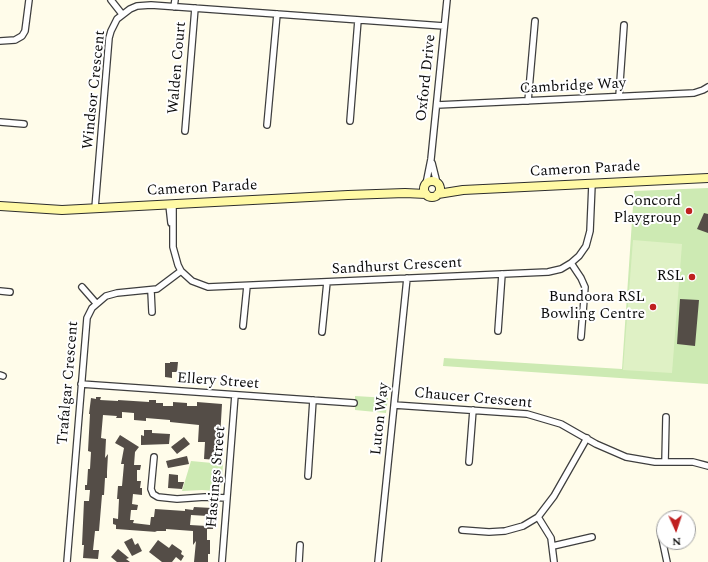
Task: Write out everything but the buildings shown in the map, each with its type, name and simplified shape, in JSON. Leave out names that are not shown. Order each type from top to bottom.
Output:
[{"type":"street","points":[[0,41],[19,39],[22,36],[25,31],[29,0]]},
{"type":"street","points":[[110,0],[122,14]]},
{"type":"street","points":[[174,7],[175,0]]},
{"type":"street","name":"Oxford Drive","points":[[426,188],[437,106],[447,0]]},
{"type":"street","name":"Windsor Crescent","points":[[95,208],[109,38],[113,25],[122,14],[130,9],[144,5],[444,26]]},
{"type":"street","name":"Walden Court","points":[[185,131],[195,8]]},
{"type":"street","points":[[267,126],[277,14]]},
{"type":"street","points":[[350,121],[358,20]]},
{"type":"street","points":[[528,101],[534,21]]},
{"type":"street","points":[[619,96],[624,25]]},
{"type":"street","name":"Cambridge Way","points":[[437,106],[694,93],[708,87]]},
{"type":"street","points":[[0,122],[24,124]]},
{"type":"street","name":"Oxford Drive","points":[[431,159],[438,187]]},
{"type":"street","name":"Cameron Parade","points":[[438,187],[463,190],[708,178]]},
{"type":"street","points":[[430,181],[438,187],[432,196],[426,188],[430,181]]},
{"type":"street","name":"Sandhurst Crescent","points":[[181,271],[192,281],[208,288],[554,271],[566,267],[583,251],[588,239],[592,184]]},
{"type":"street","name":"Cameron Parade","points":[[0,206],[53,210],[405,193],[426,188]]},
{"type":"street","points":[[82,287],[96,303],[112,294],[150,290],[161,287],[181,271],[174,254],[171,204]]},
{"type":"street","points":[[571,263],[585,287],[581,337]]},
{"type":"street","points":[[498,330],[502,274]]},
{"type":"street","name":"Luton Way","points":[[378,562],[407,278]]},
{"type":"street","points":[[322,332],[327,282]]},
{"type":"street","points":[[243,326],[247,286]]},
{"type":"street","points":[[150,290],[152,312]]},
{"type":"street","points":[[0,291],[10,292]]},
{"type":"street","name":"Trafalgar Crescent","points":[[67,562],[85,324],[89,312],[96,303]]},
{"type":"street","name":"Ellery Street","points":[[81,384],[354,403]]},
{"type":"street","name":"Hastings Street","points":[[222,562],[235,395]]},
{"type":"street","points":[[308,476],[314,400]]},
{"type":"street","name":"Chaucer Crescent","points":[[394,405],[518,413],[538,416],[562,424],[607,450],[626,457],[665,462],[693,462],[708,466]]},
{"type":"street","points":[[469,462],[473,410]]},
{"type":"street","points":[[665,462],[666,417]]},
{"type":"street","points":[[462,530],[489,532],[505,531],[523,526],[538,517],[554,496],[587,438]]},
{"type":"street","points":[[154,457],[151,489],[153,494],[158,497],[177,499],[205,497],[227,498]]},
{"type":"street","points":[[538,517],[547,530],[553,546],[554,562]]},
{"type":"street","points":[[553,546],[592,537]]},
{"type":"street","points":[[299,562],[300,546]]},
{"type":"street","points":[[664,550],[667,562]]},
{"type":"green space","points":[[708,188],[708,384],[443,366],[444,358],[622,369],[634,191]]},
{"type":"green space","name":"Bundoora RSL Bowling Centre","points":[[633,240],[682,244],[672,373],[623,370]]},
{"type":"green space","points":[[355,396],[388,398],[386,413],[355,410]]},
{"type":"green space","points":[[191,461],[223,464],[221,488],[217,491],[182,491]]},
{"type":"place","name":"Concord Playgroup","points":[[689,211]]},
{"type":"place","name":"RSL","points":[[692,277]]},
{"type":"place","name":"Bundoora RSL Bowling Centre","points":[[653,307]]}]
